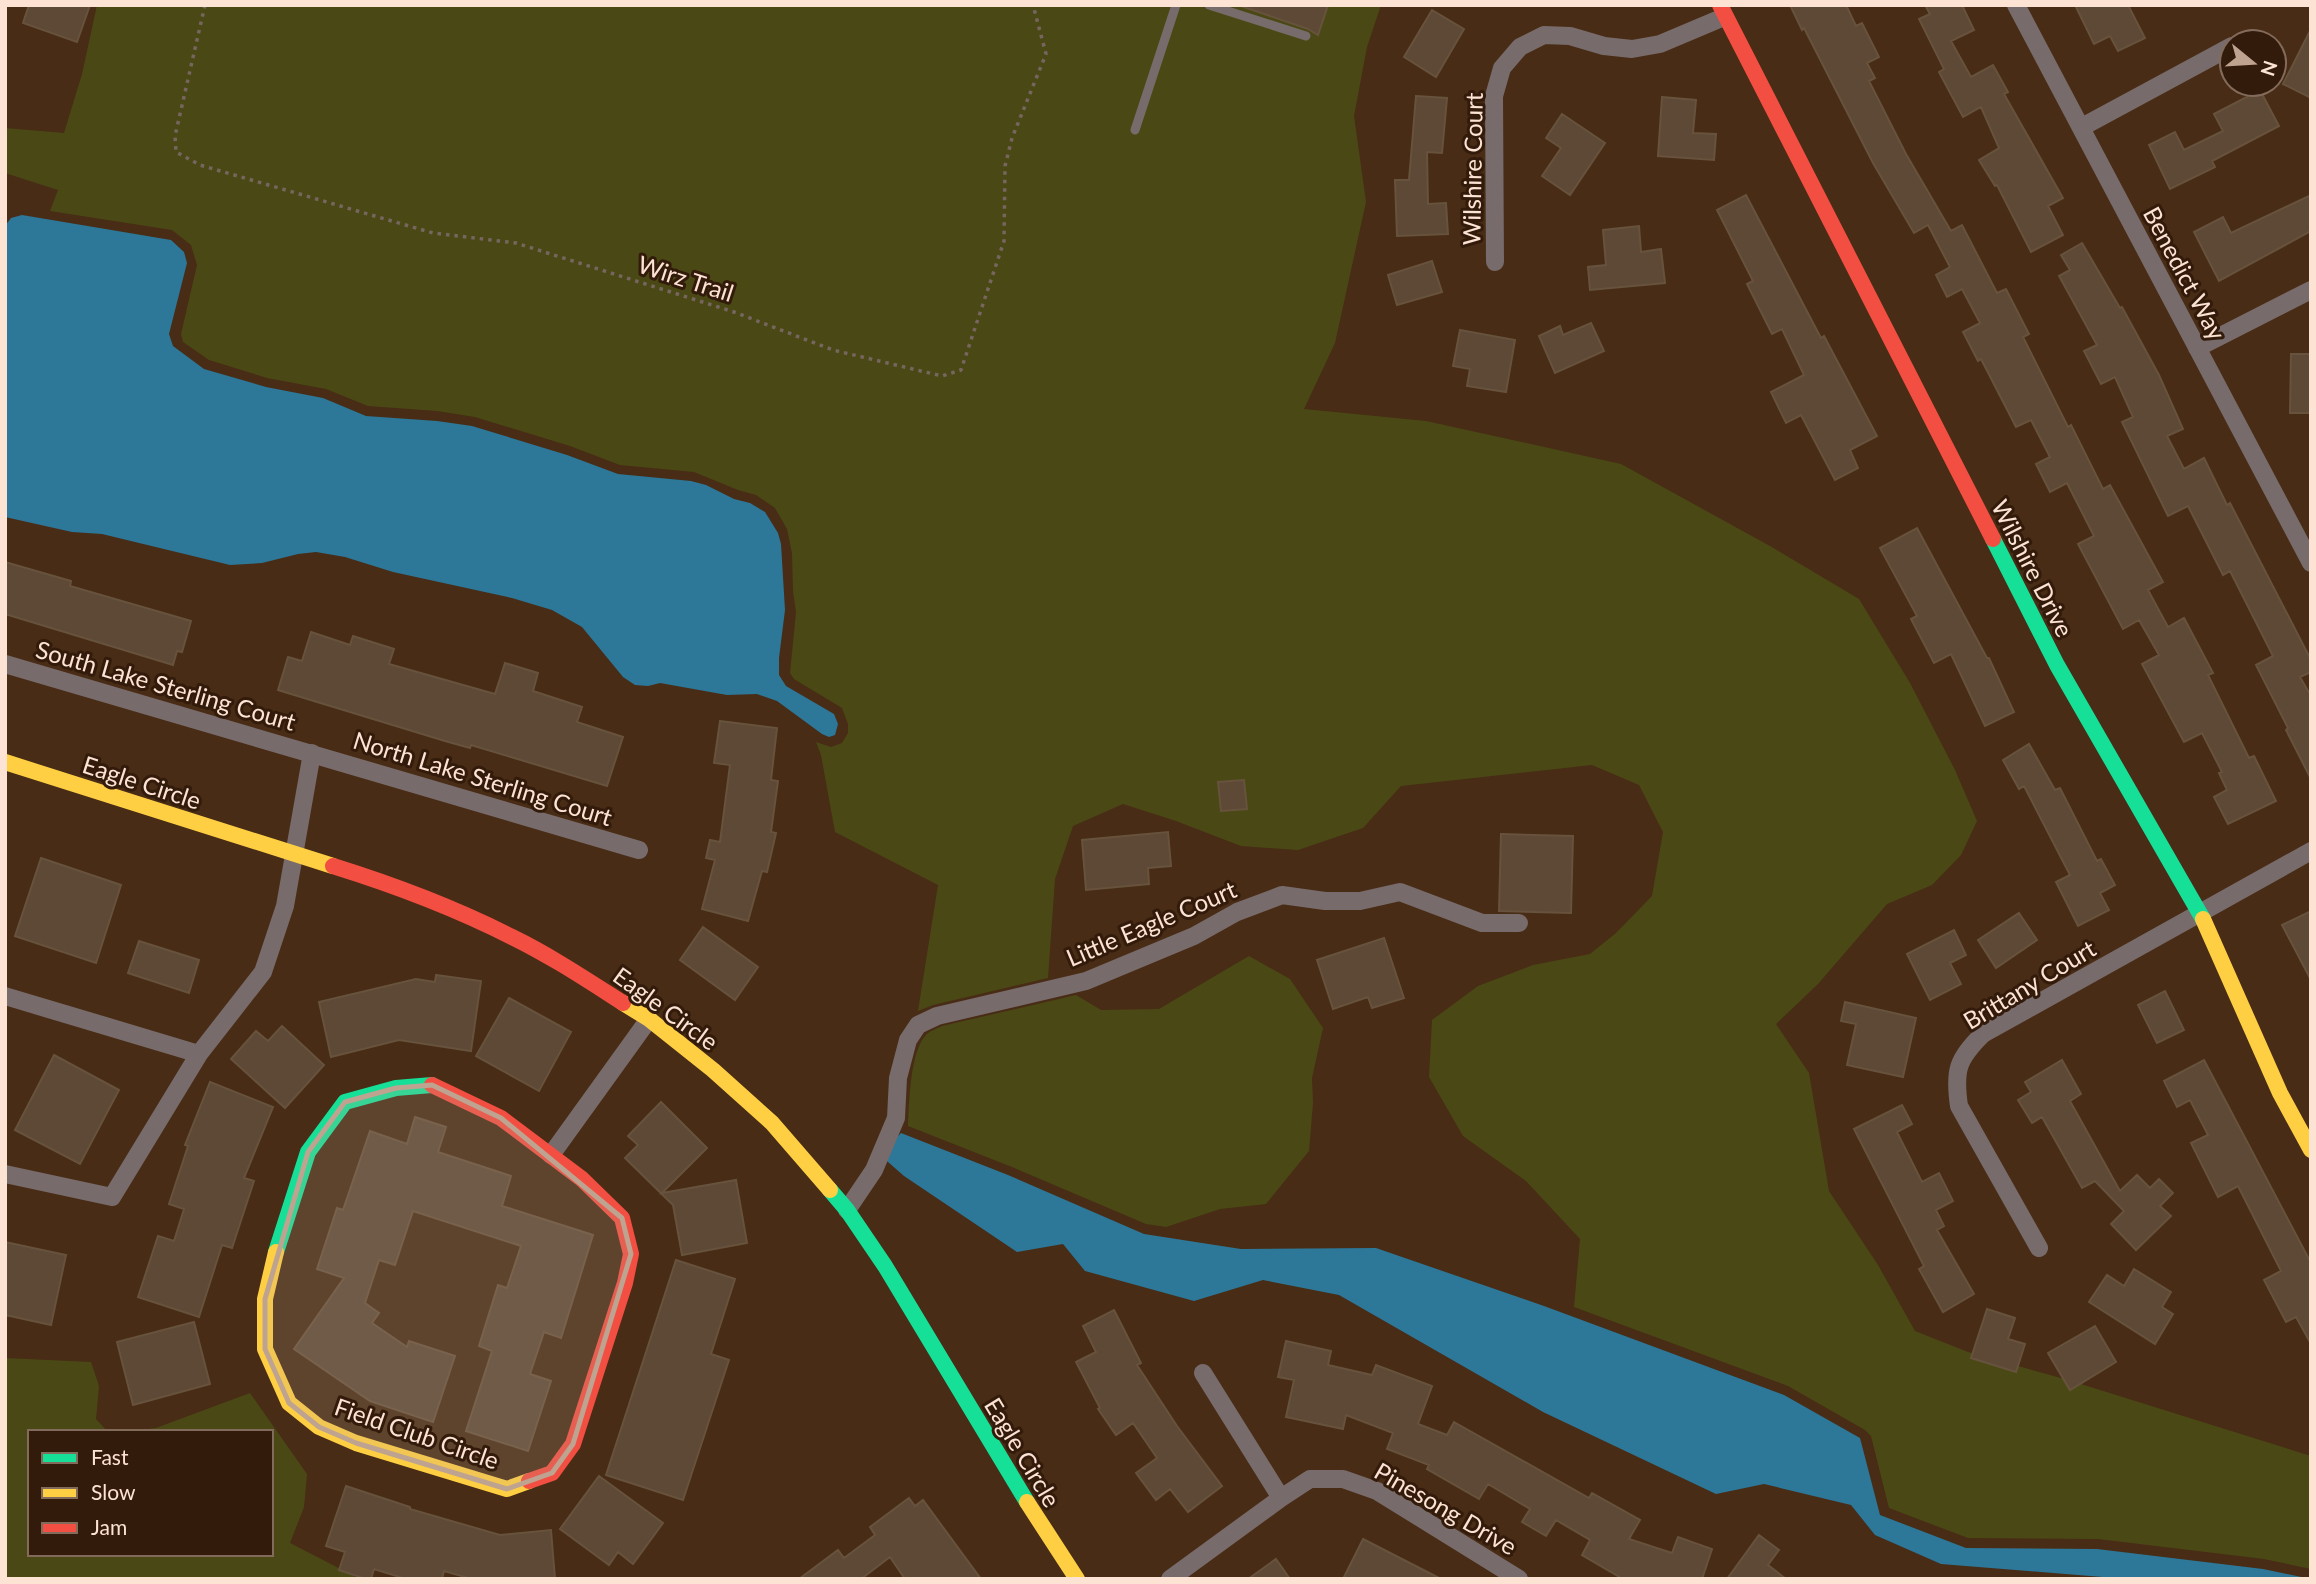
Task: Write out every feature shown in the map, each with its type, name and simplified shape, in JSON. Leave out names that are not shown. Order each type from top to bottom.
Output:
[{"type":"street","name":"Benedict Way","points":[[2016,5],[2309,557]]},
{"type":"street","name":"Wilshire Court","points":[[1495,262],[1494,96],[1502,68],[1520,47],[1544,35],[1570,36],[1604,46],[1632,49],[1660,44],[1722,11]]},
{"type":"street","name":"Wilshire Drive","points":[[1722,11],[2057,665],[2201,914],[2280,1093],[2311,1150]]},
{"type":"street","points":[[2082,127],[2218,54]]},
{"type":"street","points":[[2197,348],[2311,290]]},
{"type":"street","name":"South Lake Sterling Court","points":[[5,664],[312,753]]},
{"type":"street","points":[[5,1174],[112,1197],[200,1054],[262,972],[285,906],[312,753]]},
{"type":"street","name":"North Lake Sterling Court","points":[[312,753],[639,850]]},
{"type":"street","name":"Eagle Circle","points":[[5,762],[389,884],[445,906],[502,932],[567,967],[649,1019],[713,1070],[772,1123],[847,1210],[885,1266],[1013,1481],[1077,1579]]},
{"type":"street","name":"Brittany Court","points":[[2039,1248],[1959,1107],[1956,1080],[1965,1052],[1983,1034],[2311,851]]},
{"type":"street","name":"Little Eagle Court","points":[[847,1210],[874,1170],[896,1118],[898,1078],[908,1040],[918,1025],[937,1016],[1086,981],[1194,936],[1237,912],[1282,895],[1325,901],[1360,901],[1400,892],[1482,923],[1519,923]]},
{"type":"street","points":[[5,996],[200,1054]]},
{"type":"street","points":[[551,1155],[649,1019]]},
{"type":"street","name":"Field Club Circle","points":[[432,1085],[501,1118],[551,1155],[582,1179],[622,1218],[631,1254],[625,1283],[573,1444],[552,1473],[507,1489],[356,1443],[319,1427],[289,1403],[265,1349],[265,1299],[279,1241],[308,1152],[345,1102],[396,1088],[432,1085]]},
{"type":"street","points":[[1203,1373],[1280,1498]]},
{"type":"street","name":"Pinesong Drive","points":[[1170,1579],[1310,1479],[1343,1479],[1377,1491],[1519,1579]]},
{"type":"lane","points":[[1135,130],[1176,5]]},
{"type":"lane","points":[[1209,5],[1306,36]]},
{"type":"path","name":"Wirz Trail","points":[[205,5],[175,136],[177,152],[200,165],[433,233],[516,243],[734,312],[834,350],[942,376],[961,370],[1004,241],[1004,166],[1012,138],[1046,54],[1033,5]]},
{"type":"highlighted area","points":[[432,1085],[501,1118],[622,1218],[631,1254],[573,1444],[552,1473],[507,1489],[356,1443],[319,1427],[289,1403],[265,1349],[265,1299],[308,1152],[345,1102],[396,1088]]},
{"type":"shaded area","points":[[97,5],[1381,5],[1367,47],[1354,116],[1366,202],[1335,343],[1304,409],[1426,421],[1621,464],[1770,546],[1859,599],[1910,683],[1955,770],[1977,821],[1961,855],[1932,885],[1887,904],[1818,984],[1776,1024],[1809,1073],[1829,1191],[1878,1265],[1915,1331],[1968,1352],[2068,1380],[2311,1456],[2311,1569],[2264,1559],[2098,1539],[1968,1538],[1889,1508],[1871,1436],[1865,1430],[1788,1386],[1574,1307],[1580,1239],[1526,1181],[1463,1136],[1429,1077],[1432,1020],[1478,986],[1533,965],[1590,954],[1616,933],[1652,896],[1663,832],[1639,785],[1592,765],[1401,786],[1363,828],[1298,850],[1241,846],[1123,804],[1073,826],[1055,879],[1048,978],[933,1005],[918,1011],[938,885],[835,832],[821,755],[816,742],[831,747],[842,743],[848,733],[848,724],[842,708],[794,679],[790,673],[796,612],[792,553],[787,529],[775,508],[756,495],[694,472],[620,465],[570,446],[475,417],[368,406],[326,389],[267,378],[209,360],[183,342],[181,334],[197,265],[191,245],[172,230],[50,211],[58,190],[5,173],[5,128],[64,133],[82,74]]},
{"type":"shaded area","points":[[1249,956],[1290,979],[1323,1028],[1312,1078],[1309,1151],[1266,1204],[1220,1209],[1166,1227],[1146,1224],[908,1126],[910,1091],[917,1052],[927,1034],[942,1026],[1076,995],[1101,1010],[1159,1009]]},
{"type":"shaded area","points":[[5,1358],[91,1362],[99,1386],[96,1419],[106,1430],[28,1430],[28,1556],[273,1556],[273,1430],[140,1430],[156,1428],[250,1393],[307,1474],[304,1507],[290,1543],[360,1579],[5,1579]]},
{"type":"water","points":[[22,215],[171,240],[184,252],[187,263],[169,334],[173,346],[204,369],[266,387],[323,398],[366,416],[472,426],[567,455],[618,474],[691,481],[750,503],[765,512],[778,533],[781,544],[785,610],[779,675],[786,686],[834,714],[838,724],[835,735],[829,737],[822,734],[777,701],[757,694],[727,695],[660,683],[635,685],[623,677],[582,627],[552,610],[512,598],[316,552],[262,563],[230,565],[102,534],[72,532],[5,517],[5,226],[11,218]]},
{"type":"water","points":[[901,1133],[1008,1175],[1144,1234],[1241,1249],[1376,1248],[1544,1306],[1784,1395],[1860,1438],[1880,1515],[1966,1548],[2097,1549],[2263,1569],[2311,1579],[2127,1579],[1941,1564],[1875,1535],[1851,1505],[1764,1484],[1716,1494],[1543,1412],[1339,1295],[1263,1280],[1194,1301],[1085,1271],[1063,1244],[1017,1252],[904,1176],[880,1155]]},
{"type":"building","points":[[29,5],[90,5],[77,42],[23,23]]},
{"type":"building","points":[[1238,5],[1328,5],[1318,35],[1308,29]]},
{"type":"building","points":[[1790,5],[1846,5],[1856,26],[1862,23],[1879,57],[1867,63],[1875,78],[1869,81],[1906,154],[1951,231],[1962,225],[1997,293],[2006,289],[2029,334],[2023,337],[2068,427],[2071,425],[2103,489],[2110,485],[2163,582],[2148,590],[2168,627],[2184,618],[2213,673],[2208,675],[2249,758],[2254,756],[2276,801],[2228,824],[2214,797],[2227,790],[2219,773],[2222,772],[2202,733],[2184,742],[2142,664],[2159,655],[2139,620],[2123,629],[2078,544],[2094,536],[2067,483],[2050,492],[2036,464],[2050,457],[2031,420],[2016,427],[1981,359],[1978,361],[1963,332],[1980,323],[1962,289],[1947,297],[1936,275],[1950,267],[1928,225],[1914,233],[1873,163]]},
{"type":"building","points":[[1925,5],[1962,5],[1974,30],[1951,41],[1971,77],[1993,65],[2008,92],[2004,94],[2063,198],[2048,206],[2063,235],[2031,252],[1997,185],[1995,186],[1979,160],[1999,148],[1981,107],[1963,117],[1939,72],[1944,69],[1919,19],[1930,14]]},
{"type":"building","points":[[2075,5],[2128,5],[2145,38],[2118,51],[2110,36],[2094,44]]},
{"type":"building","points":[[1432,10],[1464,29],[1436,77],[1404,57]]},
{"type":"building","points":[[2311,29],[2311,98],[2288,86],[2288,74]]},
{"type":"building","points":[[1416,96],[1447,98],[1442,153],[1427,152],[1428,204],[1446,203],[1448,234],[1397,236],[1395,180],[1409,180]]},
{"type":"building","points":[[1662,97],[1696,100],[1693,133],[1716,134],[1714,160],[1658,156]]},
{"type":"building","points":[[2245,98],[2264,98],[2279,126],[2212,161],[2215,167],[2170,189],[2149,145],[2175,132],[2184,150],[2223,131],[2214,114]]},
{"type":"building","points":[[1562,114],[1605,143],[1570,195],[1542,176],[1561,148],[1546,138]]},
{"type":"building","points":[[1746,195],[1821,338],[1824,336],[1877,436],[1850,450],[1858,468],[1835,480],[1801,415],[1786,423],[1771,392],[1804,375],[1782,329],[1772,334],[1747,284],[1753,281],[1717,210]]},
{"type":"building","points":[[2311,195],[2311,231],[2219,281],[2194,232],[2223,217],[2231,233]]},
{"type":"building","points":[[1639,226],[1641,252],[1661,249],[1665,283],[1590,290],[1588,267],[1606,265],[1603,230]]},
{"type":"building","points":[[2082,243],[2120,308],[2122,307],[2159,375],[2183,429],[2167,436],[2184,469],[2204,458],[2311,660],[2311,672],[2300,677],[2311,696],[2311,779],[2256,665],[2273,656],[2230,571],[2223,575],[2188,506],[2168,516],[2122,422],[2133,417],[2115,377],[2101,384],[2084,351],[2097,345],[2059,276],[2070,270],[2061,255]]},
{"type":"building","points":[[1432,261],[1442,292],[1397,305],[1388,275]]},
{"type":"building","points":[[1591,323],[1604,351],[1555,373],[1539,336],[1560,326],[1563,335]]},
{"type":"building","points":[[1460,330],[1515,340],[1506,392],[1467,386],[1470,369],[1453,366]]},
{"type":"building","points":[[2291,354],[2311,354],[2311,413],[2290,413]]},
{"type":"building","points":[[1917,528],[1989,658],[2014,712],[1985,726],[1951,654],[1934,663],[1911,619],[1917,616],[1880,548]]},
{"type":"building","points":[[5,562],[71,581],[70,586],[191,621],[182,652],[177,651],[173,665],[5,614]]},
{"type":"building","points":[[311,632],[350,645],[353,636],[394,649],[389,664],[495,694],[505,663],[538,673],[533,691],[582,707],[577,722],[623,737],[607,786],[471,745],[470,748],[445,741],[278,690],[288,657],[302,661]]},
{"type":"building","points":[[720,721],[777,728],[771,780],[778,781],[771,832],[776,833],[767,872],[762,871],[748,921],[702,909],[715,860],[706,858],[710,840],[720,842],[730,765],[714,763]]},
{"type":"building","points":[[2029,744],[2055,790],[2060,788],[2097,861],[2101,859],[2115,885],[2100,893],[2109,910],[2078,926],[2056,882],[2070,875],[2024,786],[2019,789],[2003,760]]},
{"type":"building","points":[[1244,780],[1247,809],[1221,811],[1218,782]]},
{"type":"building","points":[[1168,832],[1171,866],[1148,868],[1149,884],[1086,890],[1082,840]]},
{"type":"building","points":[[1501,834],[1573,836],[1571,913],[1499,911]]},
{"type":"building","points":[[41,858],[121,885],[96,963],[15,936]]},
{"type":"building","points":[[2311,911],[2311,980],[2282,925]]},
{"type":"building","points":[[2019,913],[2037,940],[1996,968],[1978,940]]},
{"type":"building","points":[[703,927],[758,967],[735,1000],[680,960]]},
{"type":"building","points":[[1954,930],[1966,955],[1950,963],[1961,984],[1930,1000],[1907,954]]},
{"type":"building","points":[[1384,938],[1404,998],[1372,1008],[1368,997],[1333,1009],[1317,960]]},
{"type":"building","points":[[139,941],[199,960],[189,993],[128,973]]},
{"type":"building","points":[[436,975],[481,981],[471,1051],[399,1040],[331,1057],[319,1002],[416,979],[435,982]]},
{"type":"building","points":[[2165,991],[2184,1030],[2157,1043],[2138,1005]]},
{"type":"building","points":[[509,998],[571,1032],[539,1091],[476,1056]]},
{"type":"building","points":[[1845,1002],[1916,1018],[1903,1077],[1847,1065],[1856,1024],[1841,1021]]},
{"type":"building","points":[[282,1026],[324,1065],[285,1108],[231,1059],[256,1031],[268,1041]]},
{"type":"building","points":[[54,1055],[119,1090],[80,1164],[15,1130]]},
{"type":"building","points":[[2062,1060],[2081,1094],[2070,1101],[2120,1191],[2137,1175],[2150,1188],[2159,1179],[2173,1193],[2160,1206],[2171,1216],[2136,1250],[2111,1224],[2124,1211],[2095,1181],[2082,1188],[2042,1117],[2032,1123],[2018,1100],[2031,1092],[2025,1082]]},
{"type":"building","points":[[2204,1060],[2311,1263],[2311,1344],[2296,1317],[2286,1322],[2264,1280],[2281,1271],[2238,1186],[2218,1197],[2191,1143],[2208,1135],[2190,1100],[2177,1107],[2164,1081]]},
{"type":"building","points":[[210,1082],[273,1107],[244,1178],[254,1181],[232,1248],[222,1245],[199,1317],[138,1297],[158,1236],[174,1241],[184,1209],[169,1204],[188,1146],[185,1145]]},
{"type":"building","points":[[661,1102],[707,1148],[662,1193],[736,1180],[747,1243],[682,1255],[673,1205],[625,1158],[638,1145],[628,1136]]},
{"type":"building","points":[[1902,1105],[1912,1124],[1897,1132],[1922,1182],[1939,1173],[1953,1201],[1936,1210],[1944,1226],[1937,1230],[1974,1294],[1943,1312],[1919,1269],[1924,1266],[1854,1129]]},
{"type":"building","points":[[415,1117],[446,1127],[438,1152],[511,1176],[502,1206],[593,1235],[561,1338],[544,1332],[530,1374],[551,1381],[528,1451],[466,1431],[492,1351],[479,1346],[498,1285],[507,1288],[521,1246],[413,1211],[395,1265],[379,1260],[365,1303],[379,1313],[372,1323],[407,1347],[409,1341],[455,1356],[433,1422],[370,1401],[294,1349],[344,1278],[317,1269],[337,1208],[343,1210],[370,1131],[407,1144]]},
{"type":"building","points":[[5,1242],[66,1255],[51,1325],[5,1315]]},
{"type":"building","points":[[676,1260],[735,1279],[711,1354],[729,1360],[683,1500],[606,1475]]},
{"type":"building","points":[[2134,1269],[2171,1292],[2162,1307],[2173,1314],[2155,1344],[2089,1302],[2107,1275],[2124,1286]]},
{"type":"building","points":[[1987,1309],[2015,1318],[2008,1339],[2025,1344],[2016,1372],[1971,1358]]},
{"type":"building","points":[[1114,1310],[1141,1363],[1137,1365],[1177,1426],[1222,1486],[1188,1512],[1170,1489],[1156,1500],[1136,1473],[1157,1458],[1133,1423],[1116,1435],[1098,1409],[1100,1408],[1076,1362],[1096,1352],[1083,1326]]},
{"type":"building","points":[[194,1322],[210,1384],[133,1405],[117,1342]]},
{"type":"building","points":[[2095,1326],[2116,1362],[2070,1390],[2048,1353]]},
{"type":"building","points":[[1286,1341],[1331,1351],[1328,1365],[1372,1375],[1376,1365],[1432,1386],[1418,1424],[1447,1435],[1454,1422],[1589,1498],[1592,1493],[1640,1520],[1629,1539],[1672,1553],[1678,1537],[1712,1549],[1702,1579],[1623,1579],[1582,1555],[1590,1540],[1556,1520],[1546,1536],[1522,1522],[1530,1509],[1488,1484],[1479,1499],[1427,1469],[1429,1465],[1387,1449],[1393,1433],[1346,1415],[1343,1429],[1286,1417],[1294,1380],[1278,1377]]},
{"type":"building","points":[[599,1476],[663,1523],[633,1564],[618,1552],[609,1565],[560,1529]]},
{"type":"building","points":[[346,1486],[410,1509],[500,1535],[551,1530],[555,1579],[472,1579],[444,1571],[442,1579],[406,1579],[374,1569],[371,1579],[366,1579],[339,1570],[345,1552],[326,1546]]},
{"type":"building","points":[[909,1498],[915,1506],[923,1500],[981,1579],[905,1579],[890,1557],[861,1579],[799,1579],[838,1550],[844,1558],[875,1535],[870,1527]]},
{"type":"building","points":[[1759,1535],[1779,1550],[1768,1565],[1786,1579],[1727,1579]]},
{"type":"building","points":[[1363,1539],[1441,1579],[1343,1579]]},
{"type":"building","points":[[1276,1559],[1290,1579],[1248,1579]]},
{"type":"traffic: fast","points":[[1993,539],[2057,665],[2203,919]]},
{"type":"traffic: fast","points":[[276,1252],[308,1152],[345,1102],[396,1088],[432,1085]]},
{"type":"traffic: fast","points":[[830,1190],[885,1266],[1027,1502]]},
{"type":"traffic: slow","points":[[5,762],[333,866]]},
{"type":"traffic: slow","points":[[2203,919],[2280,1093],[2311,1150]]},
{"type":"traffic: slow","points":[[623,1003],[649,1019],[713,1070],[772,1123],[830,1190]]},
{"type":"traffic: slow","points":[[276,1252],[265,1299],[265,1349],[289,1403],[319,1427],[356,1443],[507,1489],[529,1481]]},
{"type":"traffic: slow","points":[[1027,1502],[1077,1579]]},
{"type":"traffic: jam","points":[[1720,5],[1993,539]]},
{"type":"traffic: jam","points":[[333,866],[469,916],[555,960],[623,1003]]},
{"type":"traffic: jam","points":[[432,1085],[501,1118],[582,1179],[622,1218],[631,1254],[625,1283],[573,1444],[552,1473],[529,1481]]}]
